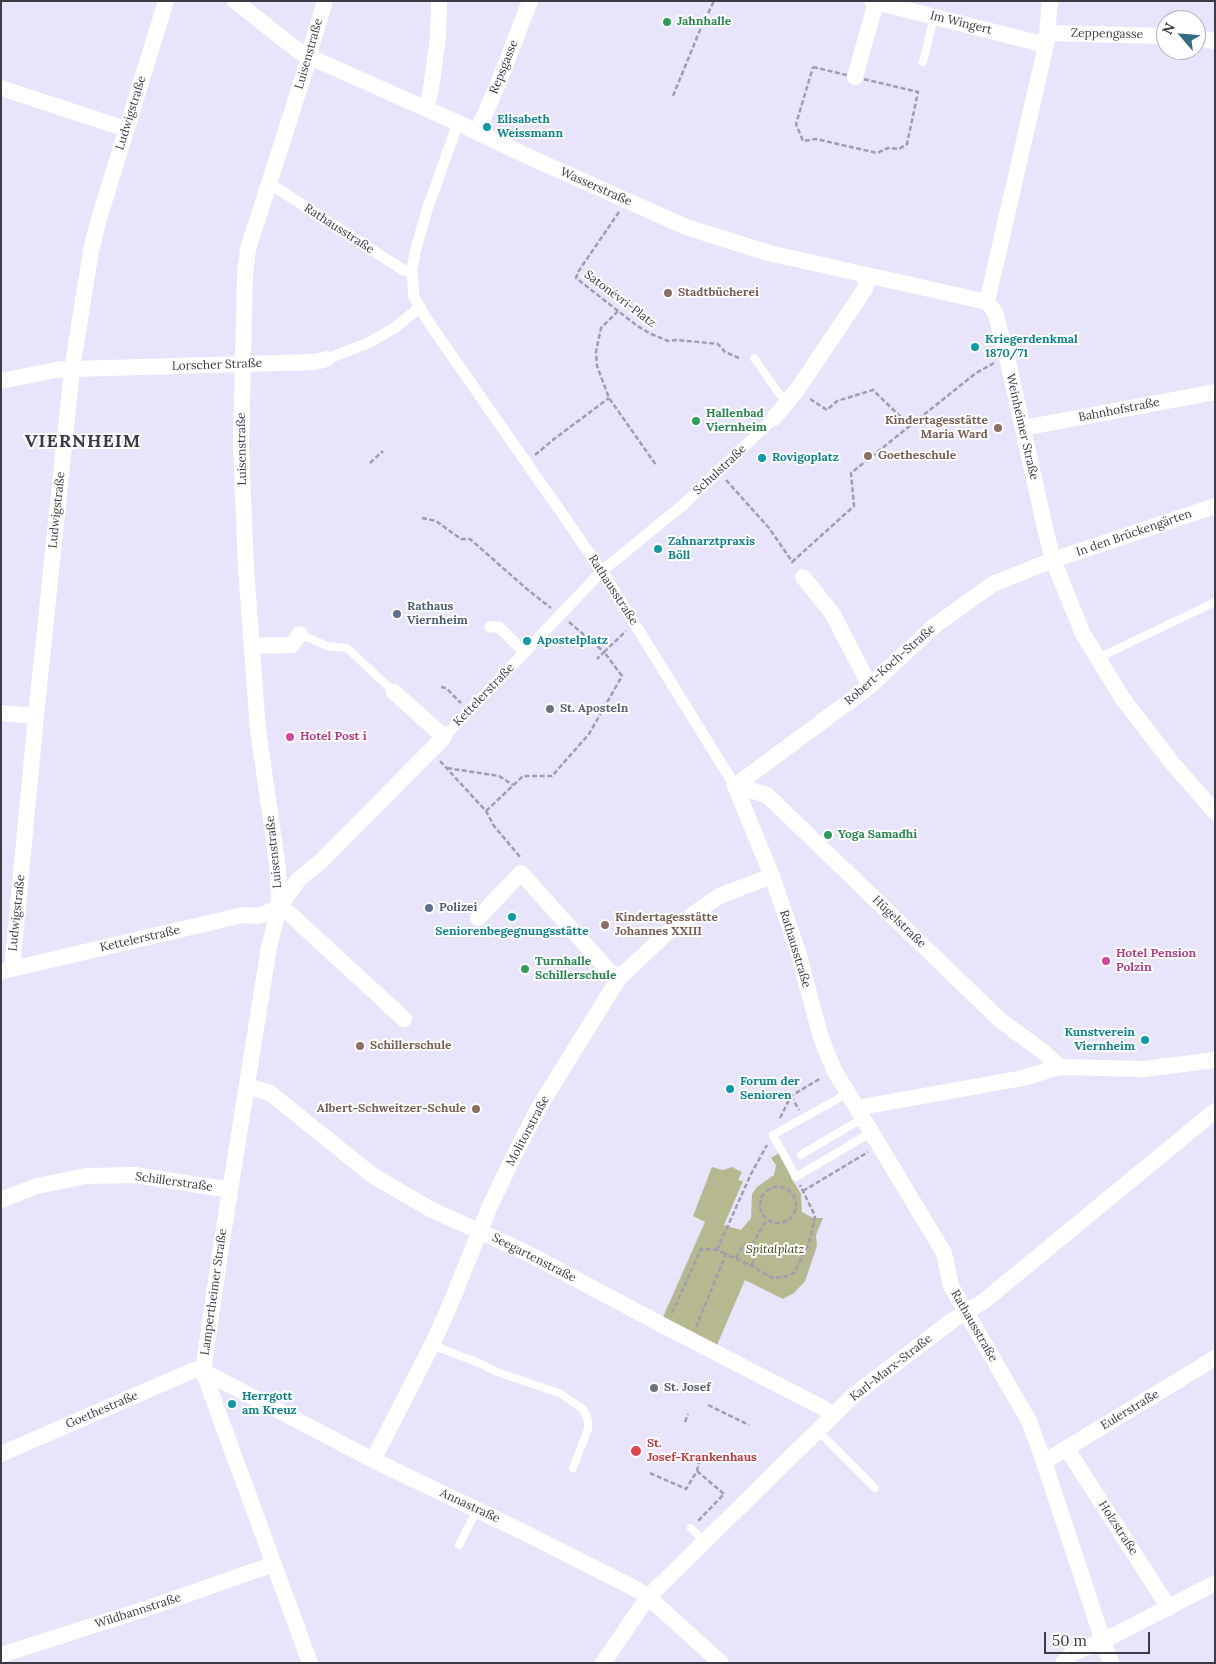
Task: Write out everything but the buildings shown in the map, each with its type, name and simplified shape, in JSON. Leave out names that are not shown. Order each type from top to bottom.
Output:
[{"type":"street","name":"Wasserstraße","points":[[235,1],[291,46],[309,56],[686,227],[734,243],[867,276],[987,302]]},
{"type":"street","name":"Luisenstraße","points":[[279,907],[278,869],[258,730],[246,569],[241,445],[245,274],[248,249],[325,1]]},
{"type":"street","points":[[425,108],[430,95],[438,38],[439,1]]},
{"type":"street","name":"Repsgasse","points":[[477,132],[530,1]]},
{"type":"street","points":[[987,302],[1047,39],[1050,1]]},
{"type":"street","name":"Ludwigstraße","points":[[6,970],[36,716],[72,369],[91,251],[98,222],[165,2]]},
{"type":"street","name":"Im Wingert","points":[[855,77],[874,2],[934,17],[1047,39]]},
{"type":"street","name":"Zeppengasse","points":[[1047,39],[1156,36]]},
{"type":"street","points":[[1,88],[126,129]]},
{"type":"street","name":"Rathausstraße","points":[[458,122],[427,210],[415,252],[412,271],[414,296],[420,308],[602,571],[735,786],[772,876],[798,952],[821,1038],[834,1070],[944,1253],[951,1286],[1029,1421],[1111,1663]]},
{"type":"street","name":"Rathausstraße","points":[[269,183],[403,270],[412,271]]},
{"type":"street","name":"Schulstraße","points":[[602,571],[662,523],[719,472],[774,418],[793,395],[865,289],[867,276]]},
{"type":"street","name":"Weinheimer Straße","points":[[987,302],[995,312],[1007,356],[1044,528],[1053,560],[1083,634],[1123,699],[1173,764],[1215,812]]},
{"type":"street","name":"Lorscher Straße","points":[[1,381],[56,370],[72,369],[315,362],[368,343],[393,329],[420,308]]},
{"type":"street","name":"Bahnhofstraße","points":[[1023,428],[1215,392]]},
{"type":"street","name":"In den Brückengärten","points":[[1053,560],[1215,506]]},
{"type":"street","name":"Robert-Koch-Straße","points":[[735,786],[870,686],[933,628],[993,584],[1053,560]]},
{"type":"street","name":"Kettelerstraße","points":[[6,970],[243,915],[259,916],[279,907],[299,879],[320,862],[444,737],[602,571]]},
{"type":"street","points":[[803,576],[832,612],[870,686]]},
{"type":"street","name":"Kettelerstraße","points":[[490,626],[499,627],[525,653]]},
{"type":"street","points":[[252,646],[292,644],[300,634]]},
{"type":"street","name":"Kettelerstraße","points":[[394,692],[444,737]]},
{"type":"street","points":[[1,713],[36,716]]},
{"type":"street","name":"Hügelstraße","points":[[735,786],[767,795],[1002,1020],[1045,1053],[1059,1067]]},
{"type":"street","points":[[478,918],[521,873],[610,972],[619,978]]},
{"type":"street","name":"Molitorstraße","points":[[373,1460],[432,1345],[480,1232],[488,1208],[539,1107],[619,978],[668,932],[719,896],[772,876]]},
{"type":"street","points":[[279,907],[291,915],[404,1019]]},
{"type":"street","name":"Lampertheimer Straße","points":[[279,907],[269,947],[203,1371],[310,1663]]},
{"type":"street","points":[[868,1127],[867,1106],[1023,1078],[1059,1067],[1144,1069],[1215,1060]]},
{"type":"street","name":"Seegartenstraße","points":[[247,1086],[270,1092],[372,1174],[430,1209],[525,1252],[823,1408],[832,1416]]},
{"type":"street","name":"Karl-Marx-Straße","points":[[603,1663],[648,1597],[854,1395],[953,1320],[984,1301],[1215,1111]]},
{"type":"street","name":"Schillerstraße","points":[[1,1200],[37,1186],[86,1176],[135,1175],[230,1190]]},
{"type":"street","name":"Eulerstraße","points":[[1044,1462],[1215,1358]]},
{"type":"street","name":"Goethestraße","points":[[1,1454],[194,1370],[203,1371]]},
{"type":"street","name":"Annastraße","points":[[203,1371],[373,1460],[638,1590],[721,1663]]},
{"type":"street","name":"Holzstraße","points":[[1067,1449],[1169,1608]]},
{"type":"street","name":"Wildbannstraße","points":[[1,1654],[148,1608],[274,1564]]},
{"type":"street","points":[[1062,1663],[1072,1652],[1103,1640],[1215,1584]]},
{"type":"lane","points":[[923,62],[934,17]]},
{"type":"lane","points":[[754,358],[780,395],[793,395]]},
{"type":"lane","points":[[1098,658],[1215,602]]},
{"type":"lane","name":"Kettelerstraße","points":[[300,634],[327,646],[347,648],[394,692]]},
{"type":"lane","points":[[848,1092],[773,1135],[798,1180],[868,1127]]},
{"type":"lane","points":[[801,1156],[868,1127]]},
{"type":"lane","points":[[432,1345],[497,1372],[559,1393],[583,1409],[588,1420],[588,1429],[574,1468]]},
{"type":"lane","points":[[818,1430],[875,1488]]},
{"type":"lane","points":[[459,1545],[478,1510]]},
{"type":"lane","points":[[692,1528],[704,1542]]},
{"type":"path","points":[[674,96],[700,30],[714,1]]},
{"type":"path","points":[[814,67],[855,77],[918,92],[906,144],[898,149],[888,148],[877,153],[816,139],[803,141],[796,124],[814,67]]},
{"type":"path","name":"Satonévri-Platz","points":[[624,200],[620,211],[578,272],[576,278],[649,333],[668,341],[678,340],[718,344],[725,352],[739,358]]},
{"type":"path","points":[[618,311],[601,328],[596,352],[597,366],[609,398],[656,465]]},
{"type":"path","points":[[792,562],[854,506],[851,473],[976,373],[1007,356]]},
{"type":"path","points":[[793,395],[827,410],[836,401],[873,390],[910,426]]},
{"type":"path","points":[[526,463],[554,439],[609,398]]},
{"type":"path","points":[[370,463],[383,451]]},
{"type":"path","points":[[719,472],[769,528],[803,576]]},
{"type":"path","points":[[422,518],[436,521],[461,539],[470,539],[528,590],[604,652],[622,676],[589,734],[552,776],[523,776],[486,811]]},
{"type":"path","points":[[597,659],[635,622]]},
{"type":"path","points":[[442,687],[446,688],[469,710]]},
{"type":"path","points":[[431,750],[486,811],[494,826],[524,861],[521,873]]},
{"type":"path","points":[[446,767],[499,776],[513,785]]},
{"type":"path","points":[[717,1250],[750,1174],[773,1135],[791,1096],[834,1070]]},
{"type":"path","points":[[791,1096],[804,1118]]},
{"type":"path","points":[[803,1191],[868,1127]]},
{"type":"path","points":[[666,1327],[701,1249],[717,1250],[752,1266],[772,1278],[784,1277],[794,1273],[809,1243],[815,1216],[798,1180]]},
{"type":"path","points":[[774,1188],[790,1192],[795,1203],[793,1214],[789,1219],[778,1223],[766,1220],[760,1204],[764,1194],[774,1188]]},
{"type":"path","points":[[752,1244],[766,1220]]},
{"type":"path","points":[[752,1244],[757,1253],[752,1266]]},
{"type":"path","points":[[736,1258],[743,1245],[752,1244]]},
{"type":"path","points":[[690,1340],[726,1254]]},
{"type":"path","points":[[708,1405],[748,1425]]},
{"type":"path","points":[[684,1422],[688,1414]]},
{"type":"path","points":[[650,1473],[686,1489],[696,1471],[701,1453]]},
{"type":"path","points":[[692,1528],[724,1494],[696,1471]]},
{"type":"green space","name":"Spitalplatz","points":[[781,1152],[792,1174],[791,1178],[801,1194],[802,1212],[813,1218],[823,1218],[816,1235],[817,1246],[805,1281],[794,1293],[783,1299],[745,1280],[717,1345],[663,1317],[705,1222],[693,1216],[712,1167],[723,1170],[732,1167],[742,1172],[738,1180],[743,1181],[724,1225],[741,1230],[751,1218],[752,1194],[757,1187],[774,1175],[776,1165],[771,1158]]},
{"type":"place","name":"Jahnhalle","points":[[667,22]]},
{"type":"place","name":"Elisabeth Weissmann","points":[[487,127]]},
{"type":"place","name":"Stadtbücherei","points":[[668,293]]},
{"type":"place","name":"Kriegerdenkmal 1870/71","points":[[975,347]]},
{"type":"place","name":"Hallenbad Viernheim","points":[[696,421]]},
{"type":"place","name":"Kindertagesstätte Maria Ward","points":[[998,428]]},
{"type":"place","name":"Goetheschule","points":[[868,456]]},
{"type":"place","name":"Rovigoplatz","points":[[762,458]]},
{"type":"place","name":"Zahnarztpraxis Böll","points":[[658,549]]},
{"type":"place","name":"Rathaus Viernheim","points":[[397,614]]},
{"type":"place","name":"Apostelplatz","points":[[527,641]]},
{"type":"place","name":"St. Aposteln","points":[[550,709]]},
{"type":"place","name":"Hotel Post i","points":[[290,737]]},
{"type":"place","name":"Yoga Samadhi","points":[[828,835]]},
{"type":"place","name":"Polizei","points":[[429,908]]},
{"type":"place","name":"Seniorenbegegnungsstätte","points":[[512,917]]},
{"type":"place","name":"Kindertagesstätte Johannes XXIII","points":[[605,925]]},
{"type":"place","name":"Hotel Pension Polzin","points":[[1106,961]]},
{"type":"place","name":"Turnhalle Schillerschule","points":[[525,969]]},
{"type":"place","name":"Kunstverein Viernheim","points":[[1145,1040]]},
{"type":"place","name":"Schillerschule","points":[[360,1046]]},
{"type":"place","name":"Forum der Senioren","points":[[730,1089]]},
{"type":"place","name":"Albert-Schweitzer-Schule","points":[[476,1109]]},
{"type":"place","name":"St. Josef","points":[[654,1388]]},
{"type":"place","name":"Herrgott am Kreuz","points":[[232,1404]]},
{"type":"place","name":"St. Josef-Krankenhaus","points":[[636,1451]]},
{"type":"district","name":"VIERNHEIM","points":[[83,442]]}]
